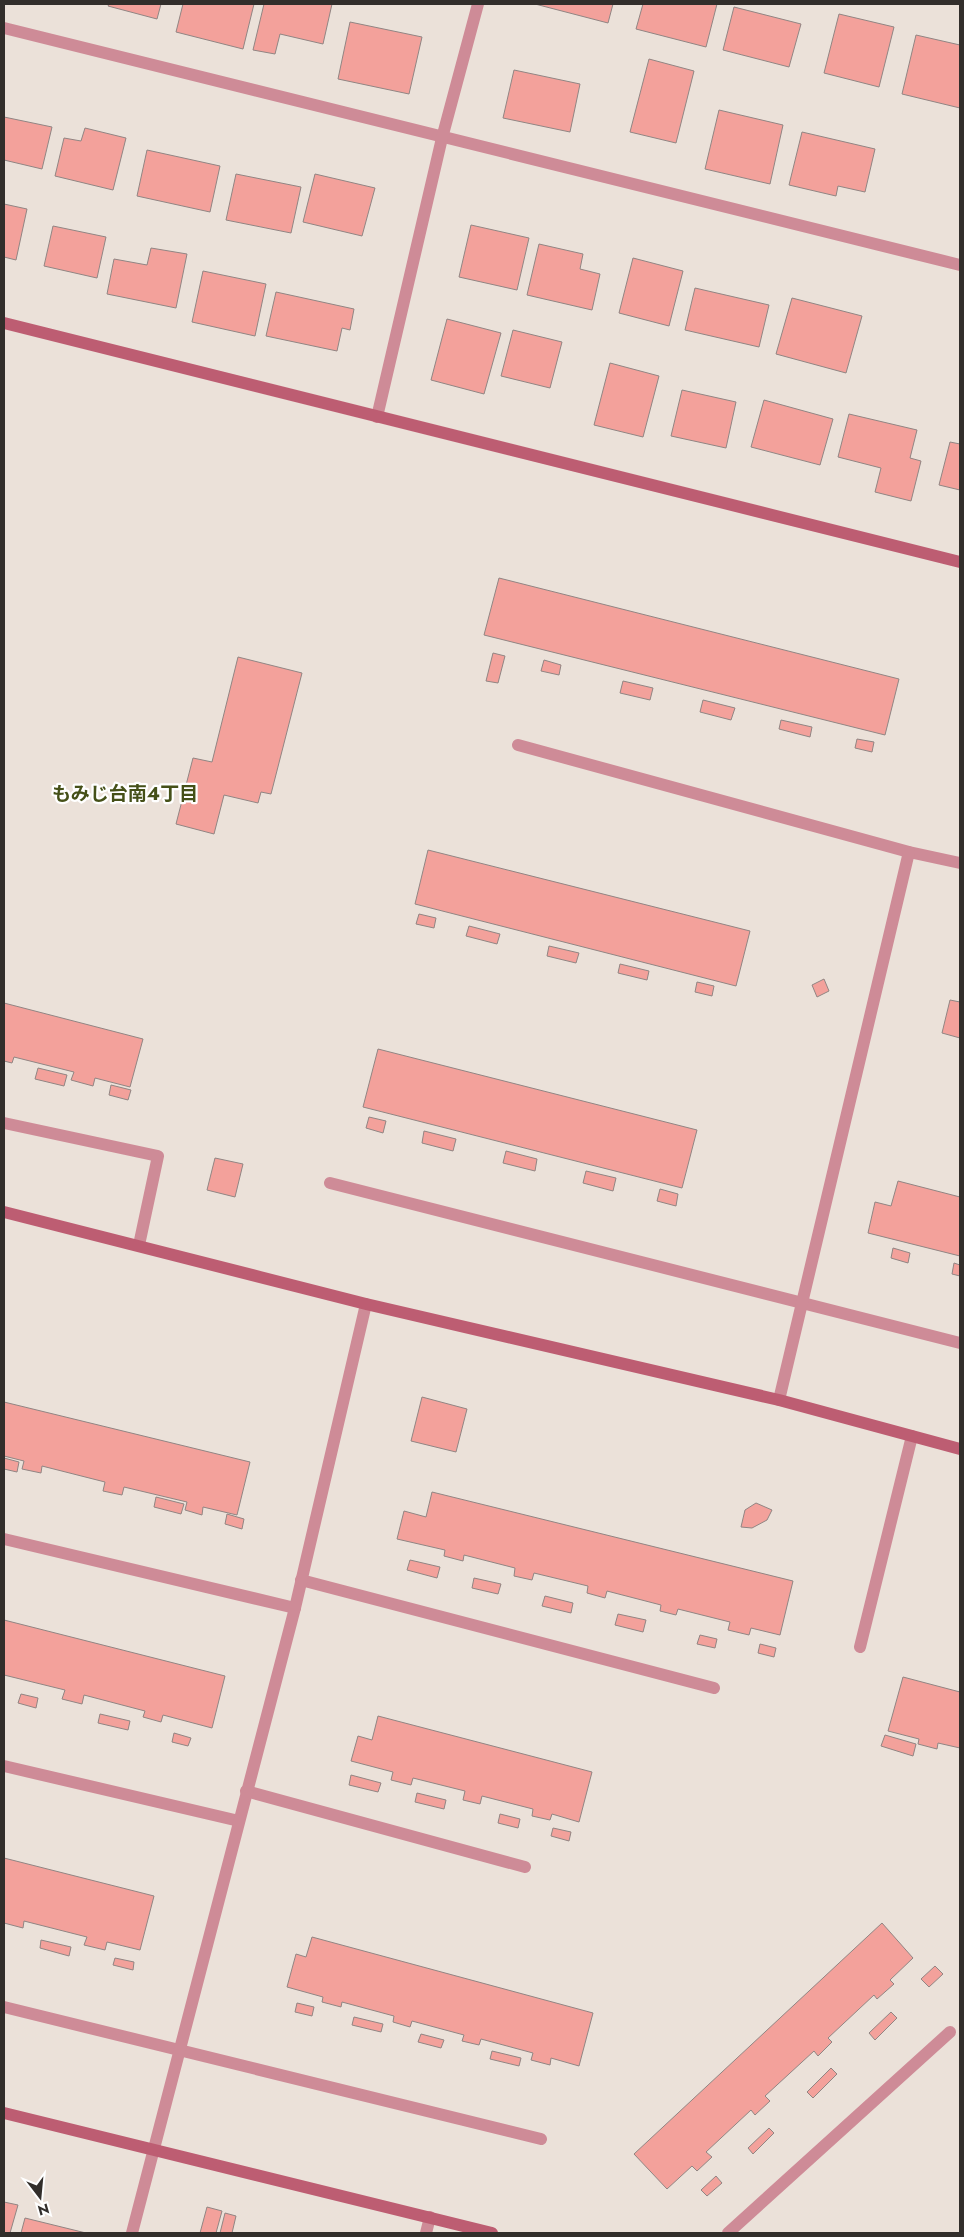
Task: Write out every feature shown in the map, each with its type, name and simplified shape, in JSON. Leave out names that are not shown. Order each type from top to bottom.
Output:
[{"type":"street","points":[[377,416],[442,138],[478,4]]},
{"type":"street","points":[[4,28],[960,265]]},
{"type":"street","points":[[4,323],[960,562]]},
{"type":"street","points":[[518,746],[909,852],[960,863]]},
{"type":"street","points":[[779,1400],[909,852]]},
{"type":"street","points":[[4,1123],[158,1156],[139,1245]]},
{"type":"street","points":[[330,1183],[960,1343]]},
{"type":"street","points":[[4,1212],[366,1304],[779,1400],[960,1449]]},
{"type":"street","points":[[132,2233],[152,2150],[295,1608],[366,1304]]},
{"type":"street","points":[[860,1647],[912,1436]]},
{"type":"street","points":[[4,1539],[295,1608]]},
{"type":"street","points":[[301,1580],[714,1688]]},
{"type":"street","points":[[4,1766],[239,1821]]},
{"type":"street","points":[[246,1792],[526,1867]]},
{"type":"street","points":[[4,2007],[541,2139]]},
{"type":"street","points":[[728,2233],[950,2032]]},
{"type":"street","points":[[4,2113],[492,2233]]},
{"type":"street","points":[[426,2233],[430,2218]]},
{"type":"building","points":[[109,4],[161,4],[157,19],[108,6]]},
{"type":"building","points":[[183,4],[254,4],[243,49],[176,32]]},
{"type":"building","points":[[264,4],[332,4],[323,44],[280,34],[275,54],[253,50]]},
{"type":"building","points":[[535,4],[613,4],[608,23]]},
{"type":"building","points":[[643,4],[717,4],[706,47],[636,29]]},
{"type":"building","points":[[734,7],[801,24],[789,67],[723,50]]},
{"type":"building","points":[[839,14],[894,27],[879,87],[824,73]]},
{"type":"building","points":[[350,22],[422,37],[409,94],[338,79]]},
{"type":"building","points":[[916,35],[960,45],[960,108],[902,94]]},
{"type":"building","points":[[649,59],[694,71],[676,143],[630,132]]},
{"type":"building","points":[[514,70],[580,84],[570,132],[503,118]]},
{"type":"building","points":[[719,110],[783,125],[770,184],[705,169]]},
{"type":"building","points":[[4,117],[52,127],[42,169],[4,160]]},
{"type":"building","points":[[85,128],[126,138],[113,190],[55,176],[64,138],[81,141]]},
{"type":"building","points":[[802,132],[875,149],[865,192],[838,186],[836,196],[789,185]]},
{"type":"building","points":[[147,150],[220,166],[210,212],[137,196]]},
{"type":"building","points":[[236,174],[301,187],[291,233],[226,220]]},
{"type":"building","points":[[315,174],[375,188],[362,236],[303,222]]},
{"type":"building","points":[[4,204],[27,209],[16,260],[4,257]]},
{"type":"building","points":[[471,225],[529,238],[517,290],[459,277]]},
{"type":"building","points":[[53,226],[106,237],[97,278],[44,266]]},
{"type":"building","points":[[539,244],[583,254],[580,269],[600,274],[592,310],[527,295]]},
{"type":"building","points":[[151,248],[187,254],[176,308],[107,294],[114,259],[147,265]]},
{"type":"building","points":[[633,258],[683,271],[669,326],[619,313]]},
{"type":"building","points":[[203,271],[266,284],[255,336],[192,322]]},
{"type":"building","points":[[695,288],[769,305],[759,347],[685,330]]},
{"type":"building","points":[[276,292],[354,309],[350,330],[342,328],[337,351],[266,336]]},
{"type":"building","points":[[792,298],[862,316],[846,373],[776,354]]},
{"type":"building","points":[[447,319],[501,333],[484,394],[431,380]]},
{"type":"building","points":[[513,330],[562,342],[550,388],[501,376]]},
{"type":"building","points":[[610,363],[659,376],[643,437],[594,425]]},
{"type":"building","points":[[682,390],[736,402],[726,448],[671,436]]},
{"type":"building","points":[[764,400],[833,419],[820,465],[751,447]]},
{"type":"building","points":[[849,414],[917,430],[910,458],[921,461],[911,501],[875,492],[881,468],[838,457]]},
{"type":"building","points":[[950,442],[960,444],[960,490],[939,485]]},
{"type":"building","points":[[499,578],[899,679],[885,735],[484,635]]},
{"type":"building","points":[[493,653],[505,656],[498,683],[486,681]]},
{"type":"building","points":[[238,657],[302,673],[271,794],[261,792],[258,803],[224,795],[214,834],[176,824],[193,758],[212,762]]},
{"type":"building","points":[[544,660],[561,665],[559,675],[541,671]]},
{"type":"building","points":[[623,681],[653,688],[650,700],[620,693]]},
{"type":"building","points":[[703,700],[735,708],[731,720],[700,712]]},
{"type":"building","points":[[781,720],[812,727],[810,737],[779,729]]},
{"type":"building","points":[[857,739],[874,742],[872,752],[855,748]]},
{"type":"building","points":[[428,850],[750,931],[736,986],[415,904]]},
{"type":"building","points":[[419,914],[436,918],[434,928],[416,924]]},
{"type":"building","points":[[469,926],[500,934],[497,944],[466,936]]},
{"type":"building","points":[[549,946],[579,953],[576,963],[547,956]]},
{"type":"building","points":[[620,964],[649,971],[647,980],[618,973]]},
{"type":"building","points":[[824,979],[829,991],[817,997],[812,985]]},
{"type":"building","points":[[697,982],[714,986],[712,996],[695,992]]},
{"type":"building","points":[[950,1000],[960,1002],[960,1038],[942,1033]]},
{"type":"building","points":[[4,1003],[143,1039],[130,1087],[95,1078],[93,1086],[71,1080],[74,1072],[14,1057],[12,1063],[4,1061]]},
{"type":"building","points":[[378,1049],[697,1130],[682,1188],[363,1107]]},
{"type":"building","points":[[38,1068],[67,1075],[64,1086],[35,1079]]},
{"type":"building","points":[[111,1085],[131,1090],[128,1100],[109,1095]]},
{"type":"building","points":[[369,1117],[386,1121],[383,1133],[366,1128]]},
{"type":"building","points":[[424,1131],[456,1139],[453,1151],[422,1143]]},
{"type":"building","points":[[506,1151],[537,1159],[535,1171],[503,1163]]},
{"type":"building","points":[[215,1158],[243,1164],[235,1197],[207,1190]]},
{"type":"building","points":[[586,1171],[616,1178],[613,1191],[583,1183]]},
{"type":"building","points":[[898,1181],[960,1197],[960,1256],[868,1233],[875,1202],[891,1206]]},
{"type":"building","points":[[660,1189],[678,1194],[676,1206],[657,1201]]},
{"type":"building","points":[[893,1248],[910,1253],[908,1263],[891,1258]]},
{"type":"building","points":[[954,1263],[960,1265],[960,1276],[952,1274]]},
{"type":"building","points":[[422,1397],[467,1409],[456,1452],[411,1441]]},
{"type":"building","points":[[4,1402],[250,1462],[237,1515],[203,1507],[202,1515],[185,1510],[187,1502],[124,1487],[122,1495],[103,1491],[105,1482],[42,1466],[41,1473],[22,1469],[24,1461],[4,1456]]},
{"type":"building","points":[[4,1458],[19,1462],[17,1472],[4,1469]]},
{"type":"building","points":[[432,1492],[793,1581],[780,1635],[751,1628],[749,1635],[728,1630],[730,1622],[678,1609],[676,1615],[660,1611],[661,1605],[607,1591],[605,1598],[587,1593],[588,1586],[534,1573],[532,1580],[514,1576],[515,1568],[464,1555],[463,1561],[444,1556],[445,1550],[397,1539],[404,1511],[426,1517]]},
{"type":"building","points":[[156,1497],[184,1504],[181,1514],[154,1507]]},
{"type":"building","points":[[756,1503],[772,1510],[767,1520],[752,1528],[741,1527],[745,1510]]},
{"type":"building","points":[[227,1514],[244,1519],[242,1529],[225,1524]]},
{"type":"building","points":[[410,1560],[440,1567],[437,1578],[407,1570]]},
{"type":"building","points":[[474,1578],[501,1584],[498,1594],[472,1588]]},
{"type":"building","points":[[545,1596],[573,1603],[571,1613],[542,1606]]},
{"type":"building","points":[[618,1614],[646,1620],[643,1632],[615,1625]]},
{"type":"building","points":[[4,1620],[225,1676],[212,1728],[163,1715],[161,1722],[143,1717],[145,1711],[84,1695],[82,1704],[62,1699],[65,1690],[4,1675]]},
{"type":"building","points":[[700,1635],[717,1639],[715,1648],[697,1644]]},
{"type":"building","points":[[760,1644],[776,1648],[774,1657],[758,1653]]},
{"type":"building","points":[[903,1677],[960,1692],[960,1748],[938,1743],[937,1749],[918,1744],[919,1739],[888,1731]]},
{"type":"building","points":[[21,1694],[38,1698],[36,1708],[18,1703]]},
{"type":"building","points":[[100,1714],[130,1721],[128,1730],[98,1723]]},
{"type":"building","points":[[378,1716],[592,1772],[579,1822],[552,1814],[550,1820],[532,1816],[533,1809],[482,1796],[480,1804],[463,1800],[465,1791],[413,1778],[411,1785],[391,1780],[393,1772],[351,1761],[358,1736],[372,1740]]},
{"type":"building","points":[[174,1733],[191,1738],[188,1746],[172,1742]]},
{"type":"building","points":[[885,1735],[916,1744],[913,1756],[881,1746]]},
{"type":"building","points":[[351,1775],[381,1783],[378,1792],[349,1785]]},
{"type":"building","points":[[417,1793],[446,1800],[444,1809],[415,1802]]},
{"type":"building","points":[[500,1814],[520,1819],[518,1828],[498,1823]]},
{"type":"building","points":[[553,1828],[571,1832],[569,1841],[551,1836]]},
{"type":"building","points":[[4,1858],[154,1896],[140,1950],[107,1942],[105,1950],[84,1945],[87,1937],[24,1921],[23,1928],[4,1923]]},
{"type":"building","points":[[882,1923],[913,1958],[890,1980],[894,1984],[877,1999],[874,1995],[828,2038],[832,2042],[818,2056],[814,2051],[765,2096],[770,2101],[755,2115],[751,2110],[706,2152],[712,2157],[697,2171],[692,2166],[667,2189],[634,2154]]},
{"type":"building","points":[[312,1937],[593,2013],[579,2066],[551,2058],[550,2065],[531,2060],[533,2053],[481,2039],[479,2045],[462,2041],[464,2035],[412,2021],[410,2027],[393,2022],[394,2016],[342,2002],[341,2007],[322,2002],[323,1997],[287,1987],[296,1954],[306,1957]]},
{"type":"building","points":[[41,1940],[71,1947],[69,1956],[40,1948]]},
{"type":"building","points":[[115,1958],[134,1962],[133,1970],[113,1965]]},
{"type":"building","points":[[935,1966],[943,1974],[929,1987],[921,1979]]},
{"type":"building","points":[[297,2003],[314,2007],[312,2016],[295,2012]]},
{"type":"building","points":[[891,2012],[897,2018],[875,2040],[869,2033]]},
{"type":"building","points":[[354,2017],[383,2024],[381,2032],[352,2025]]},
{"type":"building","points":[[421,2034],[444,2040],[441,2048],[418,2042]]},
{"type":"building","points":[[492,2051],[521,2058],[519,2066],[490,2059]]},
{"type":"building","points":[[831,2068],[837,2074],[813,2098],[807,2092]]},
{"type":"building","points":[[769,2128],[774,2133],[753,2154],[748,2148]]},
{"type":"building","points":[[716,2176],[722,2183],[707,2196],[701,2190]]},
{"type":"building","points":[[4,2202],[18,2205],[10,2233],[4,2233]]},
{"type":"building","points":[[207,2207],[222,2211],[216,2233],[200,2233]]},
{"type":"building","points":[[225,2213],[236,2216],[232,2233],[220,2233]]},
{"type":"building","points":[[25,2218],[86,2233],[21,2233]]},
{"type":"district","name":"もみじ台南4丁目","points":[[125,793]]}]
